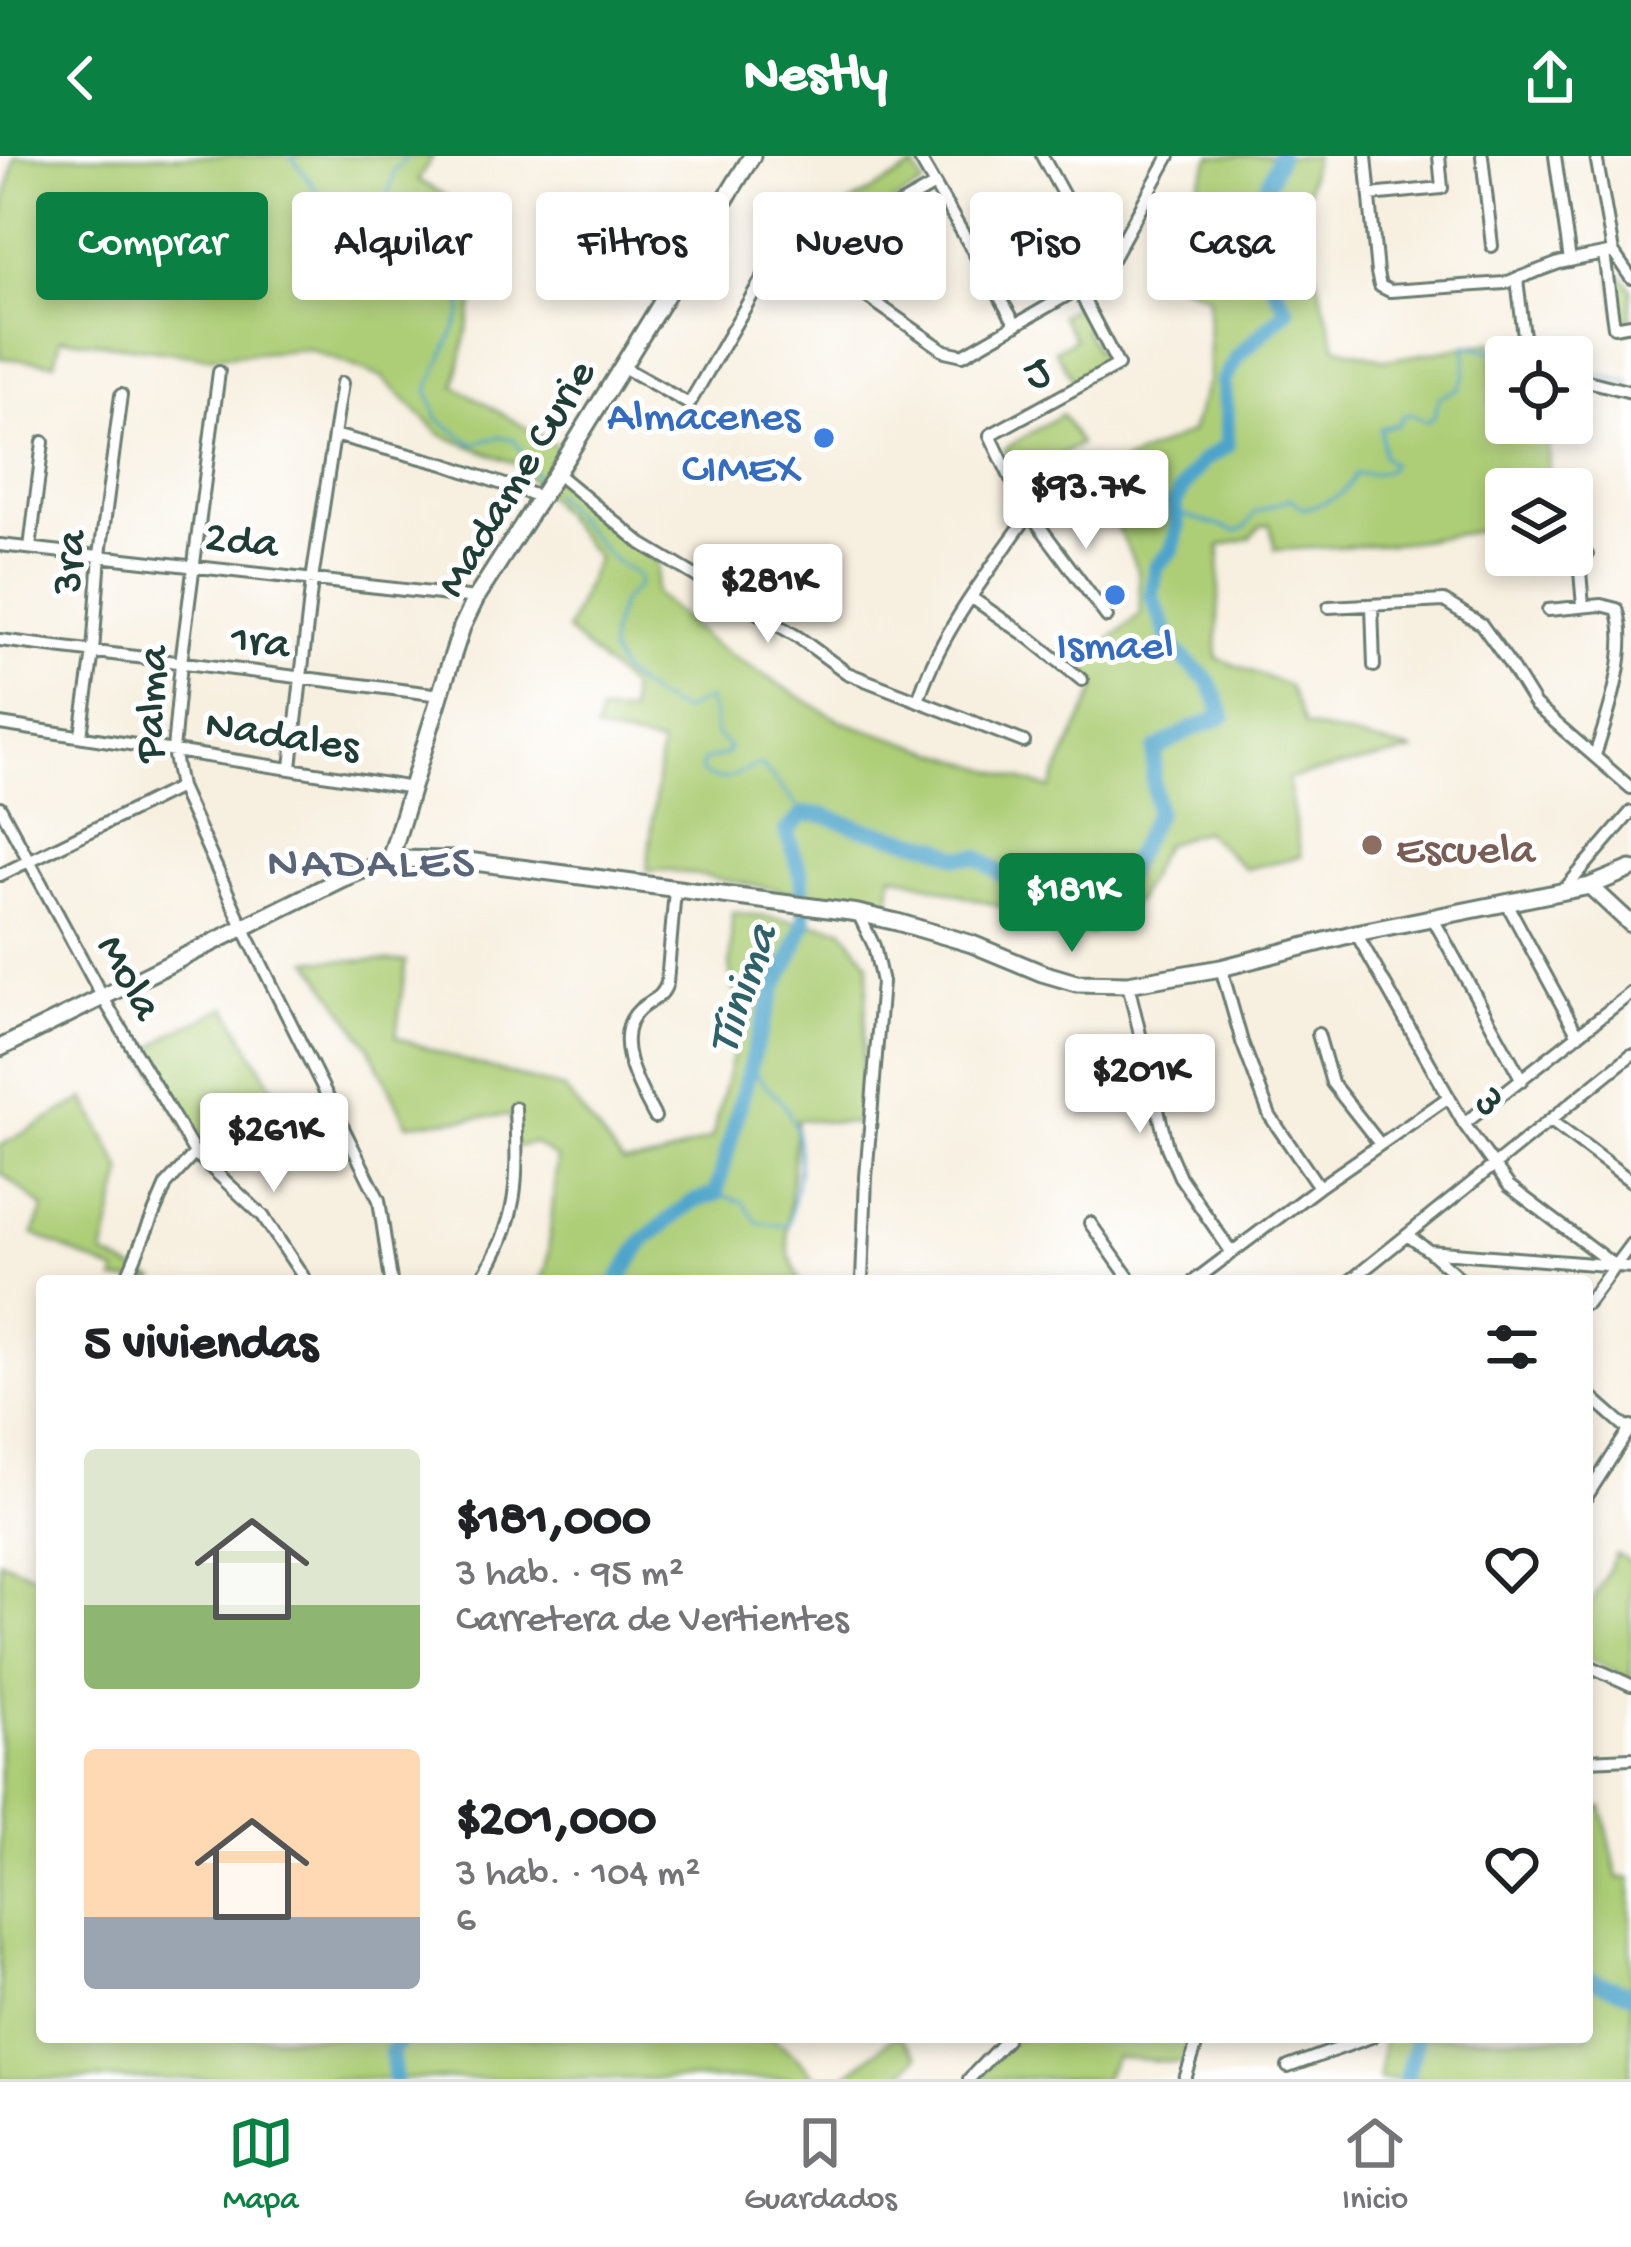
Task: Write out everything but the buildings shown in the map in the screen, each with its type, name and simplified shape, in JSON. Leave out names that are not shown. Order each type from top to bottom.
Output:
[{"type":"main road","name":"Madame Curie","points":[[390,860],[462,627],[476,598],[752,156]]},
{"type":"main road","points":[[0,1048],[390,860],[460,860],[859,913],[971,944],[1076,983],[1128,984],[1221,968],[1356,933],[1591,886],[1631,869]]},
{"type":"main road","points":[[1591,886],[1631,924]]},
{"type":"street","points":[[918,156],[1016,325]]},
{"type":"street","points":[[1042,156],[1062,192]]},
{"type":"street","points":[[1123,241],[1168,156]]},
{"type":"street","points":[[1366,156],[1380,286],[1390,291],[1505,283],[1609,253]]},
{"type":"street","points":[[1370,195],[1442,188],[1439,156]]},
{"type":"street","points":[[1482,156],[1492,246]]},
{"type":"street","points":[[1555,156],[1570,261]]},
{"type":"street","points":[[1595,156],[1614,327],[1631,325]]},
{"type":"street","points":[[923,192],[935,185]]},
{"type":"street","points":[[1609,253],[1631,278]]},
{"type":"street","points":[[1517,280],[1524,335]]},
{"type":"street","points":[[621,366],[689,404],[753,294]]},
{"type":"street","points":[[872,300],[946,351],[963,355],[1059,300]]},
{"type":"street","name":"J","points":[[1029,514],[990,434],[1118,365],[1084,300]]},
{"type":"street","name":"Palma","points":[[219,373],[181,663],[173,750],[180,788],[244,929],[379,1200],[390,1275]]},
{"type":"street","points":[[1593,382],[1631,392]]},
{"type":"street","points":[[291,767],[312,580],[342,383]]},
{"type":"street","name":"3ra","points":[[81,735],[121,395]]},
{"type":"street","points":[[334,435],[548,485],[798,637],[848,673],[1024,742]]},
{"type":"street","points":[[30,548],[43,442]]},
{"type":"street","points":[[918,700],[941,644],[1029,514],[1107,617]]},
{"type":"street","name":"2da","points":[[0,545],[476,598]]},
{"type":"street","points":[[1580,576],[1583,606]]},
{"type":"street","points":[[972,598],[1082,680]]},
{"type":"street","points":[[1329,608],[1444,601],[1480,624],[1535,706],[1631,788]]},
{"type":"street","points":[[1548,610],[1600,604],[1617,609],[1623,622],[1610,710],[1595,755]]},
{"type":"street","points":[[1372,606],[1374,666]]},
{"type":"street","name":"1ra","points":[[0,640],[441,695]]},
{"type":"street","name":"Nadales","points":[[0,724],[413,788]]},
{"type":"street","points":[[0,875],[180,788]]},
{"type":"street","name":"Mola","points":[[0,807],[103,998],[195,1153],[263,1216],[302,1275]]},
{"type":"street","points":[[1563,891],[1631,812]]},
{"type":"street","points":[[655,1117],[629,1069],[629,1029],[637,1012],[663,995],[667,983],[675,890]]},
{"type":"street","points":[[1506,902],[1578,1035]]},
{"type":"street","points":[[859,913],[874,946],[882,982],[862,1275]]},
{"type":"street","points":[[1432,917],[1522,1080]]},
{"type":"street","name":"3","points":[[1356,933],[1464,1124],[1508,1186],[1615,1266]]},
{"type":"street","points":[[1221,968],[1270,1116],[1319,1187]]},
{"type":"street","points":[[1128,984],[1167,1147],[1180,1177],[1232,1253]]},
{"type":"street","points":[[1464,1124],[1631,993]]},
{"type":"street","points":[[1318,1034],[1332,1083],[1380,1144]]},
{"type":"street","points":[[1357,1275],[1631,1055]]},
{"type":"street","points":[[1202,1275],[1449,1096]]},
{"type":"street","points":[[483,1275],[502,1243],[514,1200],[515,1108]]},
{"type":"street","points":[[1551,1121],[1631,1181]]},
{"type":"street","points":[[128,1275],[166,1185],[195,1153]]},
{"type":"street","points":[[1090,1223],[1127,1275]]},
{"type":"street","points":[[1407,1235],[1457,1275]]},
{"type":"street","points":[[1593,1295],[1631,1244]]},
{"type":"street","points":[[1430,1250],[1631,1267]]},
{"type":"street","points":[[1593,1398],[1630,1429],[1593,1487]]},
{"type":"street","points":[[1593,1668],[1631,1685]]},
{"type":"street","points":[[1593,1760],[1631,1758]]},
{"type":"street","points":[[969,2079],[1003,2043]]},
{"type":"street","points":[[1185,2079],[1196,2043]]},
{"type":"street","points":[[1288,2066],[1354,2043]]},
{"type":"green space","points":[[15,156],[433,156],[418,180],[439,192],[292,192],[292,300],[474,300],[455,386],[569,453],[557,477],[658,563],[655,594],[712,644],[840,721],[1050,789],[1097,687],[1082,663],[1141,614],[1138,570],[1100,491],[1124,462],[1191,432],[1209,378],[1208,300],[1316,300],[1316,275],[1336,346],[1386,360],[1485,343],[1485,444],[1548,444],[1549,468],[1485,468],[1485,530],[1394,544],[1275,550],[1270,524],[1250,538],[1220,546],[1217,658],[1289,686],[1305,726],[1414,751],[1287,779],[1301,856],[1245,869],[1204,831],[1164,844],[1137,900],[1091,934],[892,874],[889,910],[670,870],[647,871],[661,745],[595,731],[600,713],[630,714],[630,688],[567,631],[597,558],[514,463],[441,435],[382,377],[308,349],[208,357],[61,338],[55,363],[0,358],[0,227]]},
{"type":"green space","points":[[1211,156],[1315,156],[1308,192],[1195,192]]},
{"type":"green space","points":[[914,167],[924,185],[911,192],[870,192]]},
{"type":"green space","points":[[1611,267],[1631,288],[1631,319],[1619,321]]},
{"type":"green space","points":[[1081,302],[1089,317],[1085,330],[1096,351],[1104,347],[1109,356],[1108,365],[1074,382],[1055,350],[1075,339],[1060,315]]},
{"type":"green space","points":[[1062,414],[1080,444],[1017,481],[1004,449]]},
{"type":"green space","points":[[732,912],[842,928],[869,963],[858,1124],[797,1119],[787,1231],[798,1275],[543,1275],[557,1158],[533,1143],[515,1147],[510,1115],[407,1124],[369,1046],[309,960],[406,961],[396,1037],[564,1089],[623,1163],[658,1159],[712,1138],[742,1017],[730,973]]},
{"type":"green space","points":[[227,1007],[289,1117],[230,1140],[222,1127],[193,1139],[145,1055],[172,1033]]},
{"type":"green space","points":[[85,1099],[123,1172],[103,1255],[145,1275],[116,1275],[33,1234],[44,1208],[0,1172],[0,1146]]},
{"type":"green space","points":[[1616,1554],[1631,1562],[1631,1679],[1593,1661],[1593,1601]]},
{"type":"green space","points":[[0,1560],[36,1575],[36,2043],[779,2043],[817,2079],[0,2079]]},
{"type":"green space","points":[[1602,1807],[1618,1878],[1631,1878],[1631,2079],[1379,2079],[1382,2043],[1593,2043],[1593,1808]]},
{"type":"green space","points":[[886,2043],[906,2043],[918,2056],[896,2079],[842,2079]]},
{"type":"green space","points":[[1010,2043],[1186,2043],[1187,2063],[1115,2057],[1104,2079],[976,2079]]},
{"type":"waterway","points":[[291,156],[318,192]]},
{"type":"waterway","points":[[408,156],[394,172],[381,224],[388,236],[436,261],[461,292],[462,313],[428,390],[437,418],[473,444],[499,437],[514,439],[542,482]]},
{"type":"waterway","name":"Tíinima","points":[[622,1275],[644,1240],[692,1202],[716,1194],[754,1051],[775,987],[805,921],[801,874],[786,831],[804,814],[936,846],[958,857],[978,857],[1026,892],[1083,918],[1124,876],[1157,812],[1155,750],[1224,716],[1209,681],[1173,649],[1152,596],[1156,567],[1172,550],[1178,526],[1174,504],[1203,461],[1227,446],[1223,381],[1238,356],[1287,310],[1259,258],[1262,199],[1279,156]]},
{"type":"waterway","points":[[1176,513],[1237,531],[1255,513],[1291,498],[1303,509],[1334,498],[1355,474],[1388,470],[1391,463],[1383,456],[1380,428],[1399,424],[1402,416],[1412,414],[1427,422],[1434,416],[1439,397],[1458,389],[1465,376],[1466,345],[1485,349]]},
{"type":"waterway","points":[[1593,374],[1631,383]]},
{"type":"waterway","points":[[552,493],[611,558],[638,576],[638,586],[621,602],[611,634],[610,651],[621,673],[654,698],[683,711],[707,699],[715,734],[729,747],[727,754],[703,761],[701,772],[724,779],[761,765],[804,814]]},
{"type":"waterway","points":[[716,1194],[743,1202],[757,1222],[788,1226],[798,1138],[788,1111],[752,1066]]},
{"type":"waterway","points":[[1593,1980],[1631,1994]]},
{"type":"waterway","points":[[395,2079],[391,2052],[398,2043]]},
{"type":"waterway","points":[[1406,2079],[1415,2043]]},
{"type":"place","name":"Almacenes CIMEX","points":[[824,438]]},
{"type":"place","name":"Ismael","points":[[1115,595]]},
{"type":"place","name":"Escuela","points":[[1372,845]]},
{"type":"district","name":"NADALES","points":[[372,858]]}]
